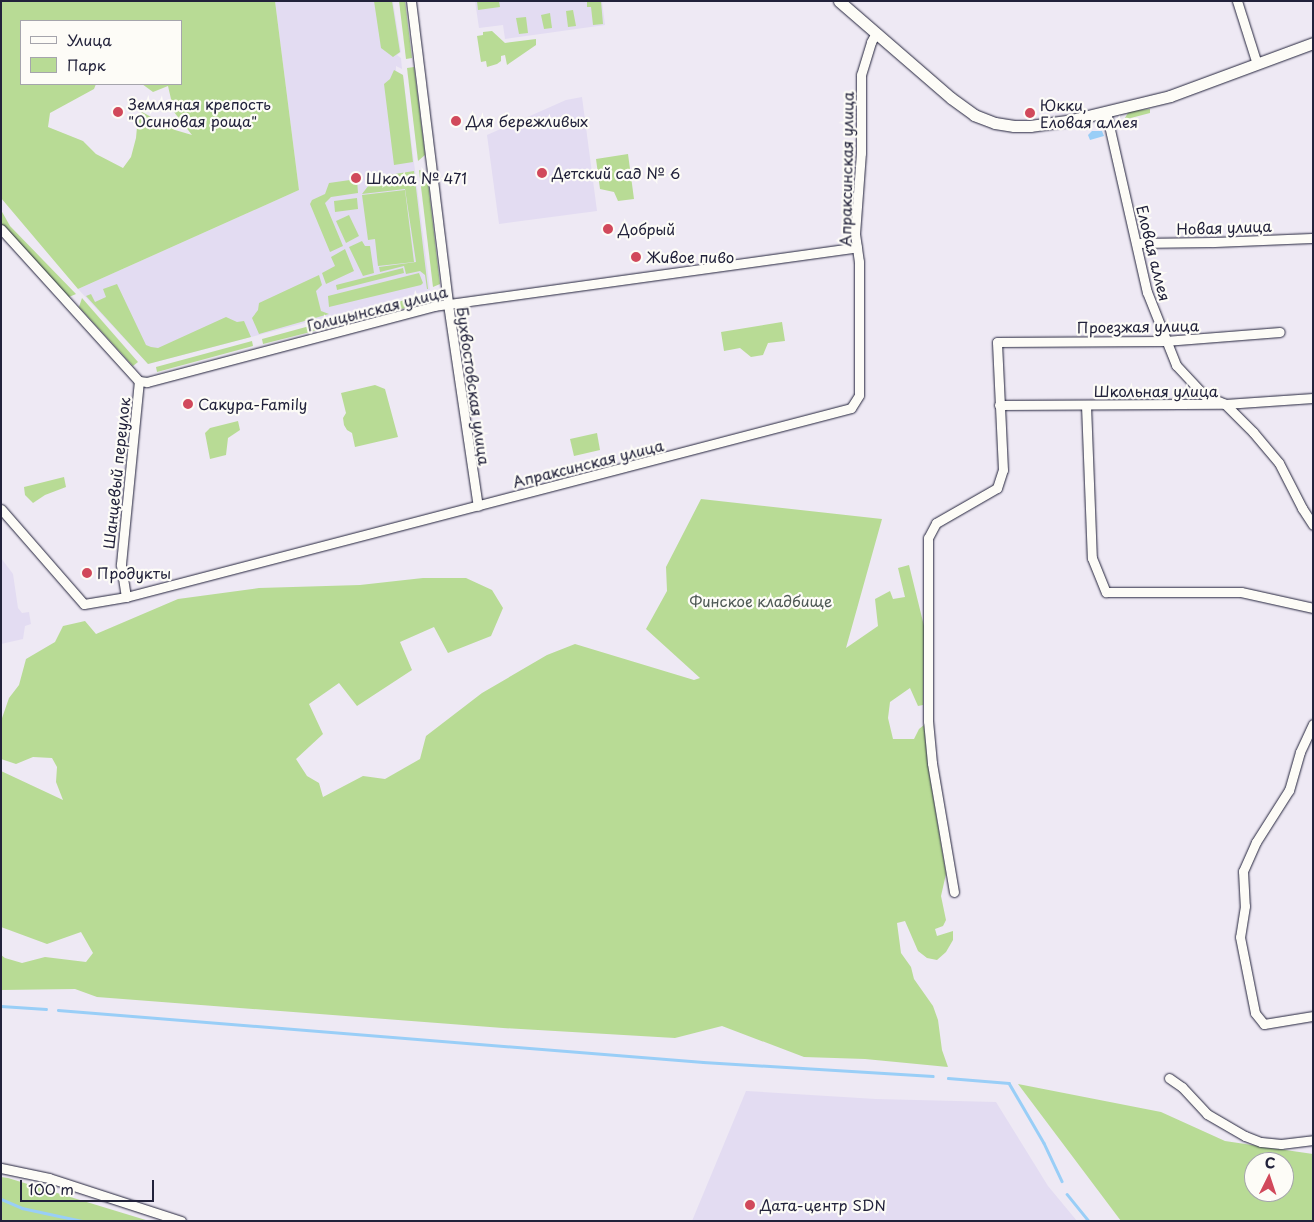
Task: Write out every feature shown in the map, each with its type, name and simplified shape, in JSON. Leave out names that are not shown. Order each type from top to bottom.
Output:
[{"type":"main road","points":[[839,1],[951,98],[974,114],[995,122],[1014,126],[1049,124],[1170,96],[1313,42]]},
{"type":"street","name":"Бухвостовская улица","points":[[411,1],[448,304],[478,506]]},
{"type":"street","points":[[1237,1],[1257,64]]},
{"type":"street","name":"Апраксинская улица","points":[[1,509],[84,604],[126,597],[851,408],[859,395],[859,262],[855,234],[862,75],[871,42],[876,33]]},
{"type":"street","name":"Еловая аллея","points":[[1106,112],[1137,243],[1146,292],[1165,341],[1176,365],[1204,395],[1225,404]]},
{"type":"street","points":[[1,229],[139,381]]},
{"type":"street","name":"Новая улица","points":[[1137,243],[1313,238]]},
{"type":"street","name":"Голицынская улица","points":[[139,381],[154,381],[260,351],[448,304],[857,247]]},
{"type":"street","name":"Проезжая улица","points":[[999,405],[997,342],[1165,341],[1280,332]]},
{"type":"street","name":"Шанцевый переулок","points":[[126,597],[121,564],[139,381]]},
{"type":"street","name":"Школьная улица","points":[[999,405],[1225,404],[1313,398]]},
{"type":"street","points":[[1225,404],[1253,432],[1279,463],[1313,525]]},
{"type":"street","points":[[954,892],[932,762],[928,721],[928,538],[936,523],[997,488],[1003,470],[999,405]]},
{"type":"street","points":[[1086,405],[1092,558],[1106,592],[1241,592],[1313,608]]},
{"type":"street","points":[[1313,724],[1300,752],[1289,790],[1256,842],[1243,871],[1245,906],[1240,936],[1255,1014],[1264,1024],[1313,1016]]},
{"type":"street","points":[[1169,1078],[1182,1087],[1207,1114],[1245,1136],[1261,1142],[1281,1144],[1313,1140]]},
{"type":"street","points":[[1,1168],[49,1178],[181,1221]]},
{"type":"shaded area","name":"Школа № 471","points":[[275,1],[393,1],[401,52],[397,55],[401,58],[402,69],[396,66],[396,71],[403,75],[430,290],[148,364],[78,289],[299,190]]},
{"type":"shaded area","points":[[475,1],[602,1],[605,25],[505,39],[503,25],[479,28]]},
{"type":"shaded area","name":"Детский сад № 6","points":[[582,97],[597,211],[499,224],[487,135],[566,100]]},
{"type":"shaded area","points":[[1,558],[13,574],[18,608],[22,613],[29,612],[31,624],[25,626],[23,639],[1,644]]},
{"type":"shaded area","points":[[746,1091],[876,1099],[996,1102],[1048,1186],[1077,1221],[692,1221]]},
{"type":"green space","points":[[1,1],[275,1],[299,190],[78,289],[1,198]],"holes":[[[20,20],[182,20],[182,85],[143,85],[153,92],[168,86],[174,112],[192,135],[175,130],[142,112],[138,116],[136,138],[131,157],[123,168],[96,154],[83,141],[48,127],[50,113],[94,89],[96,85],[20,85]]]},
{"type":"green space","points":[[374,1],[392,1],[400,52],[393,57],[381,48]]},
{"type":"green space","points":[[399,1],[405,1],[412,58],[406,59]]},
{"type":"green space","points":[[477,1],[499,1],[500,7],[478,10]]},
{"type":"green space","points":[[587,1],[601,1],[603,24],[593,25],[591,7],[587,7]]},
{"type":"green space","points":[[573,10],[576,26],[568,27],[566,11]]},
{"type":"green space","points":[[550,13],[552,28],[544,29],[541,15]]},
{"type":"green space","points":[[526,17],[528,33],[519,34],[516,18]]},
{"type":"green space","points":[[492,31],[505,43],[536,39],[536,45],[507,65],[505,55],[501,56],[501,61],[497,64],[487,67],[486,61],[481,62],[477,36],[483,35],[483,32]]},
{"type":"green space","points":[[414,67],[425,155],[418,161],[407,68]]},
{"type":"green space","points":[[394,70],[403,75],[413,162],[394,165],[384,84],[390,79]]},
{"type":"green space","points":[[1150,109],[1150,113],[1125,118],[1129,111]]},
{"type":"green space","points":[[628,154],[634,199],[618,201],[614,192],[600,189],[596,159]]},
{"type":"green space","points":[[419,170],[427,173],[440,284],[433,287]]},
{"type":"green space","points":[[414,171],[428,289],[425,275],[420,271],[406,274],[404,266],[380,272],[379,267],[416,262],[405,189],[362,194],[375,177]]},
{"type":"green space","points":[[357,179],[358,193],[331,197],[325,203],[343,246],[330,252],[310,204],[312,200],[325,194],[329,183]]},
{"type":"green space","points":[[405,190],[414,262],[378,266],[375,239],[368,240],[362,195]]},
{"type":"green space","points":[[357,198],[358,209],[335,212],[334,201]]},
{"type":"green space","points":[[1,210],[10,226],[76,294],[69,297],[1,225]]},
{"type":"green space","points":[[349,215],[359,236],[346,243],[336,221]]},
{"type":"green space","points":[[362,241],[365,246],[370,246],[374,273],[363,276],[349,247]]},
{"type":"green space","points":[[345,249],[354,271],[326,284],[322,273],[335,266],[331,257]]},
{"type":"green space","points":[[403,268],[404,273],[337,290],[336,285]]},
{"type":"green space","points":[[419,273],[423,283],[421,285],[329,307],[328,296]]},
{"type":"green space","points":[[319,275],[322,285],[316,291],[321,311],[329,314],[259,334],[252,318],[258,310],[259,303]]},
{"type":"green space","points":[[117,284],[146,345],[151,347],[158,348],[226,317],[237,322],[244,321],[251,337],[148,364],[86,296],[91,294],[95,302],[106,297],[103,289]]},
{"type":"green space","points":[[423,295],[428,297],[425,303],[263,344],[262,339]]},
{"type":"green space","points":[[82,298],[138,362],[133,366],[79,307]]},
{"type":"green space","points":[[782,322],[785,341],[768,343],[763,355],[751,357],[740,348],[724,351],[721,332]]},
{"type":"green space","points":[[252,341],[253,346],[157,372],[156,367]]},
{"type":"green space","points":[[375,385],[385,389],[398,437],[355,447],[352,433],[344,425],[343,418],[346,413],[341,393]]},
{"type":"green space","points":[[238,421],[240,430],[228,438],[226,455],[210,459],[205,433],[210,428]]},
{"type":"green space","points":[[597,433],[600,450],[574,456],[570,439]]},
{"type":"green space","points":[[64,477],[66,487],[45,495],[33,503],[25,495],[24,487]]},
{"type":"green space","name":"Финское кладбище","points":[[701,499],[882,519],[846,648],[878,626],[875,599],[890,591],[893,599],[905,597],[898,568],[909,565],[924,626],[923,705],[918,706],[910,688],[890,702],[888,718],[893,739],[914,739],[919,729],[924,725],[928,766],[946,874],[941,896],[946,920],[943,926],[935,929],[937,936],[953,931],[953,940],[946,952],[937,960],[927,958],[918,951],[905,921],[897,923],[901,953],[911,967],[914,979],[933,1006],[938,1020],[942,1050],[948,1067],[865,1059],[804,1057],[722,1026],[675,1038],[503,1028],[97,997],[75,989],[1,990],[1,955],[22,963],[45,957],[86,962],[93,953],[81,932],[47,944],[1,927],[1,771],[63,800],[56,782],[57,767],[52,758],[33,757],[16,764],[1,759],[1,721],[9,698],[19,685],[26,659],[55,642],[63,626],[85,621],[96,634],[178,599],[259,588],[360,585],[423,578],[466,578],[492,590],[503,608],[491,636],[448,653],[434,627],[400,642],[412,670],[357,706],[339,683],[309,704],[323,734],[296,759],[307,776],[319,783],[323,797],[363,776],[385,779],[420,759],[426,736],[482,693],[547,655],[575,644],[694,680],[700,678],[646,629],[667,591],[666,567]]},
{"type":"green space","points":[[1018,1084],[1161,1112],[1225,1141],[1313,1154],[1313,1221],[1121,1221]]},
{"type":"green space","points":[[1,1177],[8,1178],[149,1221],[1,1221]]},
{"type":"water","points":[[1092,131],[1102,131],[1104,136],[1090,140],[1088,135]]},
{"type":"waterway","points":[[1,1006],[46,1009]]},
{"type":"waterway","points":[[58,1010],[703,1062],[933,1076]]},
{"type":"waterway","points":[[948,1078],[1009,1083],[1044,1143],[1062,1181]]},
{"type":"waterway","points":[[1067,1194],[1089,1221]]},
{"type":"waterway","points":[[1,1199],[22,1208],[82,1221]]},
{"type":"place","name":"Земляная крепость \"Осиновая роща\"","points":[[118,112]]},
{"type":"place","name":"Юкки, Еловая аллея","points":[[1030,113]]},
{"type":"place","name":"Для бережливых","points":[[456,121]]},
{"type":"place","name":"Детский сад № 6","points":[[542,173]]},
{"type":"place","name":"Школа № 471","points":[[356,178]]},
{"type":"place","name":"Добрый","points":[[608,229]]},
{"type":"place","name":"Живое пиво","points":[[636,257]]},
{"type":"place","name":"Сакура-Family","points":[[188,404]]},
{"type":"place","name":"Продукты","points":[[87,573]]},
{"type":"place","name":"Дата-центр SDN","points":[[750,1205]]}]
